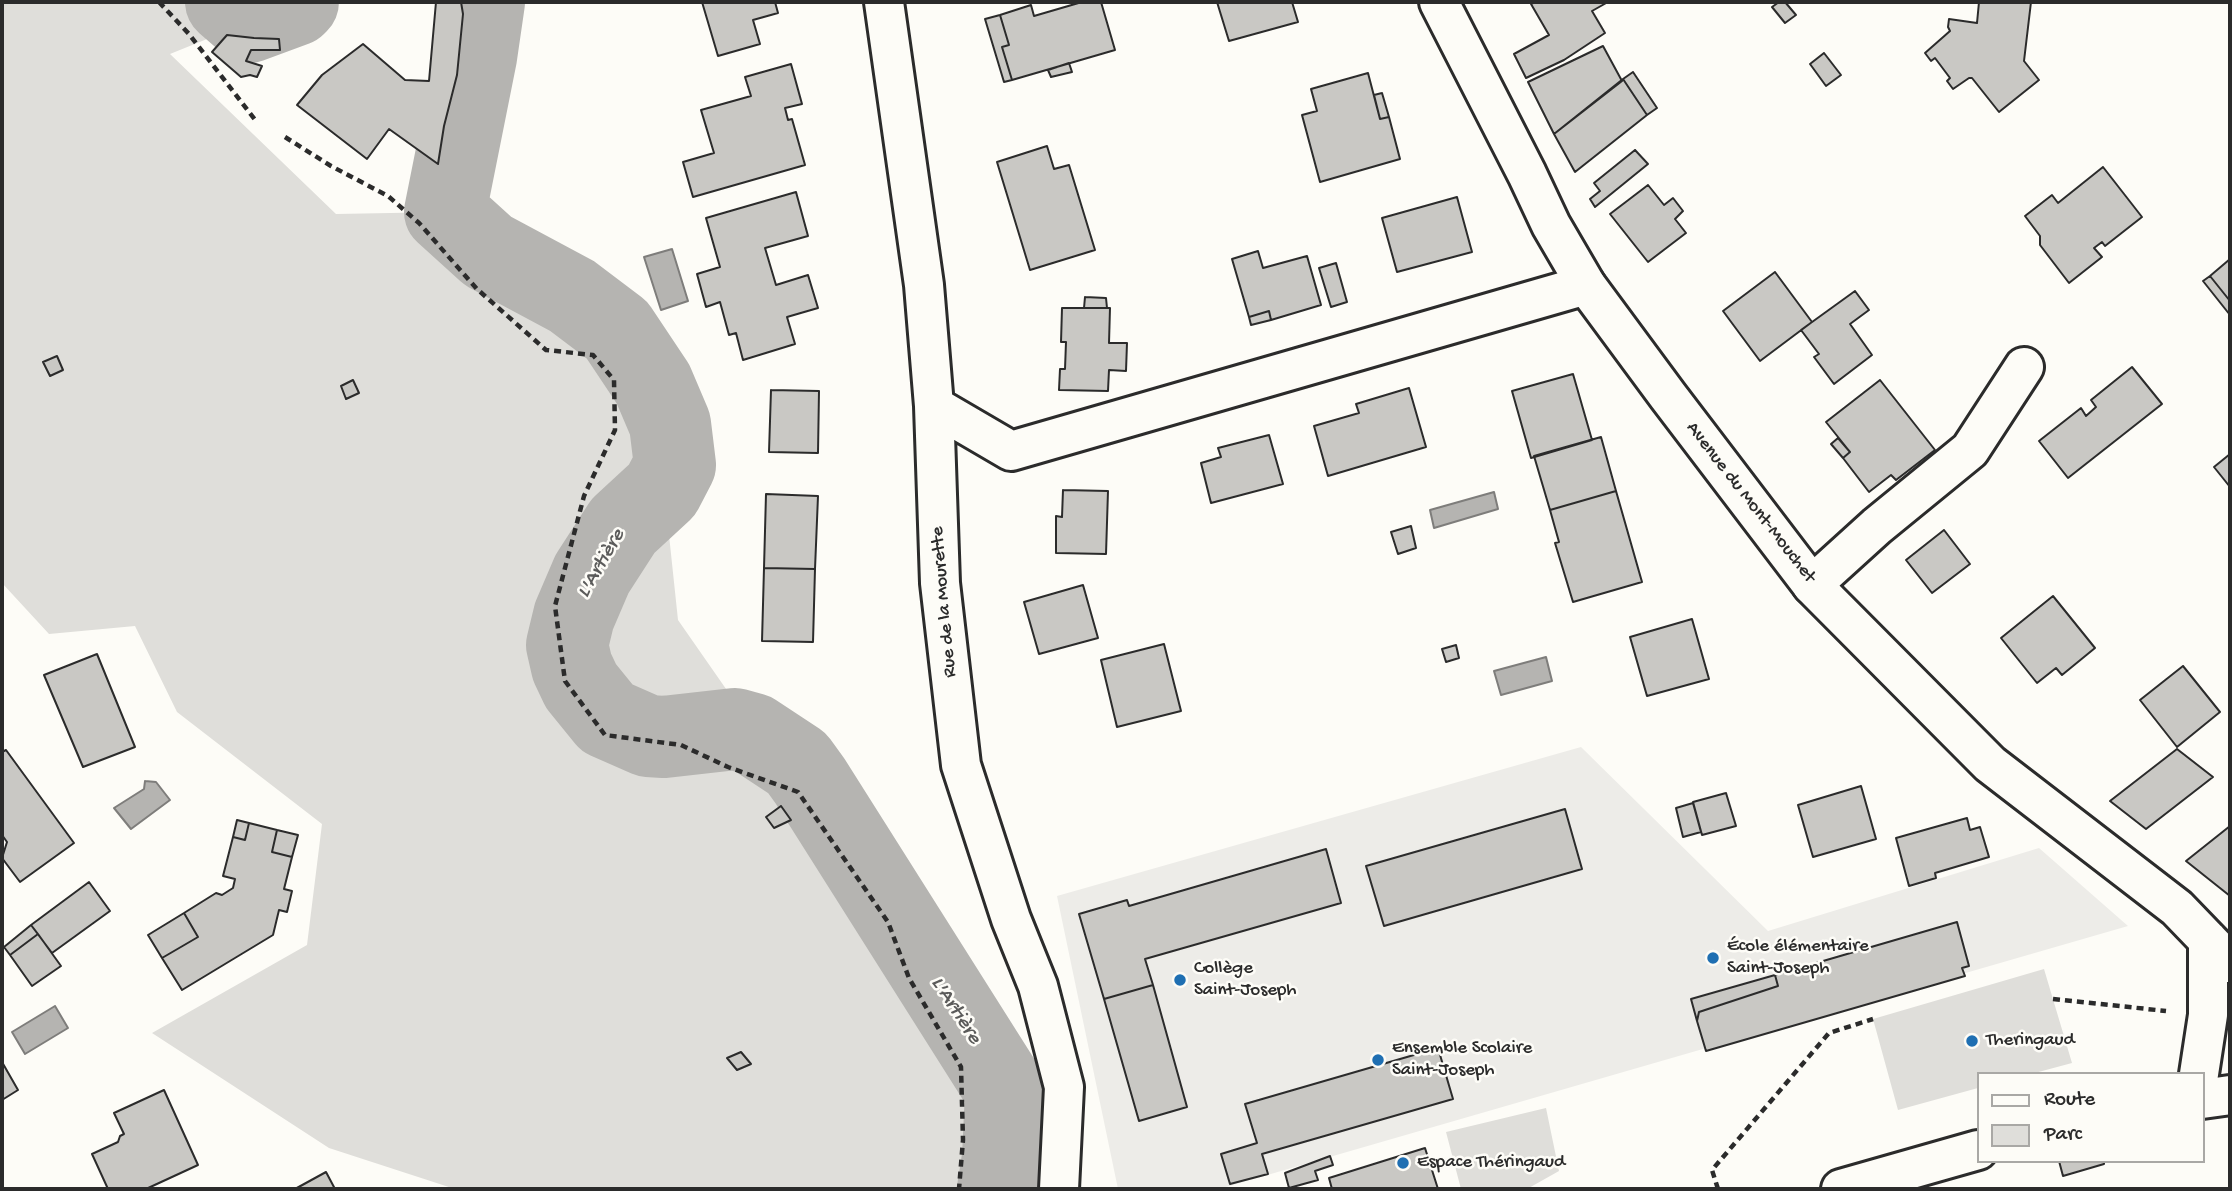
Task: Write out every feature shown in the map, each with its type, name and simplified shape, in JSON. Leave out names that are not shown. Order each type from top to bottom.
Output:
[{"type":"street","name":"Rue de la Mourette","points":[[884,2],[924,285],[934,407],[940,583],[961,765],[1011,919],[1038,986],[1064,1087],[1059,1189]]},
{"type":"street","name":"Avenue du Mont-Mouchet","points":[[1439,2],[1551,225],[1586,285],[1812,585],[1990,764],[2177,908],[2223,947]]},
{"type":"street","points":[[934,407],[1011,451],[1586,285]]},
{"type":"street","points":[[1812,585],[1877,526],[1970,450],[2024,366]]},
{"type":"street","points":[[2201,1072],[2208,1016],[2223,947]]},
{"type":"street","points":[[2204,1074],[2230,1064]]},
{"type":"street","points":[[2204,1099],[2230,1095]]},
{"type":"street","points":[[1842,1189],[1976,1151]]},
{"type":"path","points":[[159,2],[189,34],[256,121]]},
{"type":"path","points":[[285,137],[388,197],[419,223],[477,289],[546,350],[593,355],[614,380],[615,430],[584,496],[555,606],[565,681],[605,735],[681,746],[728,767],[798,792],[888,922],[909,978],[961,1067],[963,1140],[959,1189]]},
{"type":"path","points":[[2053,999],[2208,1016]]},
{"type":"path","points":[[1718,1189],[1712,1170],[1829,1033],[1873,1019]]},
{"type":"shaded area","points":[[672,249],[688,301],[661,310],[644,257]]},
{"type":"shaded area","points":[[1494,492],[1498,509],[1434,528],[1430,510]]},
{"type":"shaded area","points":[[1546,657],[1552,681],[1501,695],[1494,671]]},
{"type":"shaded area","name":"Ensemble Scolaire Saint-Joseph","points":[[1581,747],[1768,931],[2039,848],[2128,926],[1219,1189],[1118,1189],[1057,896]]},
{"type":"shaded area","points":[[145,781],[156,782],[170,800],[131,829],[114,808],[144,789]]},
{"type":"shaded area","points":[[55,1006],[68,1028],[25,1054],[12,1032]]},
{"type":"green space","points":[[2,2],[260,2],[249,22],[170,54],[336,214],[445,212],[653,384],[678,620],[1006,1091],[1006,1189],[455,1189],[329,1148],[152,1033],[307,945],[322,824],[177,712],[135,626],[49,634],[2,583]]},
{"type":"green space","name":"Theringaud","points":[[2044,969],[2072,1063],[2038,1072],[1976,1072],[1976,1089],[1898,1110],[1873,1019]]},
{"type":"green space","points":[[1546,1108],[1559,1171],[1527,1189],[1461,1189],[1446,1132]]},
{"type":"building","points":[[436,2],[461,2],[463,14],[457,75],[438,164],[389,129],[367,159],[297,105],[322,75],[363,44],[405,80],[429,81]]},
{"type":"building","points":[[702,2],[775,2],[778,13],[753,20],[760,44],[718,56]]},
{"type":"building","points":[[1082,2],[1101,2],[1115,50],[1012,80],[1002,47],[1009,45],[1000,15],[1031,5],[1034,16]]},
{"type":"building","points":[[1217,2],[1292,2],[1298,22],[1229,41]]},
{"type":"building","points":[[1608,2],[1592,11],[1605,33],[1564,60],[1526,78],[1514,54],[1549,35],[1531,4]]},
{"type":"building","points":[[1779,2],[1785,2],[1796,15],[1785,23],[1772,7]]},
{"type":"building","points":[[1979,2],[2031,2],[2024,61],[2039,80],[1999,112],[1972,78],[1953,89],[1947,81],[1950,78],[1935,58],[1931,61],[1925,53],[1950,31],[1949,19],[1977,23]]},
{"type":"building","points":[[1000,15],[1009,45],[1002,47],[1012,80],[1004,82],[985,19]]},
{"type":"building","points":[[227,35],[279,39],[280,50],[251,50],[246,61],[262,66],[257,77],[241,77],[212,52]]},
{"type":"building","points":[[1603,46],[1622,81],[1554,134],[1528,82]]},
{"type":"building","points":[[1824,53],[1841,75],[1826,86],[1810,64]]},
{"type":"building","points":[[1069,63],[1072,72],[1051,77],[1048,70]]},
{"type":"building","points":[[791,64],[802,104],[785,108],[788,120],[792,119],[805,165],[693,197],[683,162],[714,153],[701,110],[751,96],[745,77]]},
{"type":"building","points":[[1633,72],[1657,108],[1647,115],[1623,79]]},
{"type":"building","points":[[1368,73],[1380,119],[1389,117],[1400,159],[1320,182],[1302,115],[1317,111],[1311,89]]},
{"type":"building","points":[[1623,79],[1647,115],[1575,172],[1554,134]]},
{"type":"building","points":[[1382,93],[1389,117],[1380,119],[1374,95]]},
{"type":"building","points":[[1047,146],[1054,169],[1069,165],[1095,250],[1030,270],[997,162]]},
{"type":"building","points":[[1635,150],[1648,164],[1595,207],[1590,199],[1600,191],[1594,183]]},
{"type":"building","points":[[2103,167],[2142,217],[2105,246],[2102,242],[2094,248],[2102,257],[2069,283],[2040,245],[2040,236],[2025,216],[2052,195],[2058,203]]},
{"type":"building","points":[[1648,185],[1664,205],[1673,198],[1683,211],[1675,219],[1686,233],[1648,262],[1610,214]]},
{"type":"building","points":[[796,192],[808,236],[765,248],[776,285],[808,275],[818,308],[787,317],[795,344],[743,360],[736,333],[729,335],[720,302],[706,307],[697,274],[720,267],[706,218]]},
{"type":"building","points":[[1457,197],[1472,252],[1397,272],[1382,218]]},
{"type":"building","points":[[1258,251],[1263,268],[1307,256],[1321,305],[1271,320],[1269,311],[1249,317],[1232,259]]},
{"type":"building","points":[[2230,259],[2230,301],[2210,276]]},
{"type":"building","points":[[1336,263],[1347,302],[1331,307],[1319,268]]},
{"type":"building","points":[[1775,272],[1812,322],[1760,361],[1723,311]]},
{"type":"building","points":[[2210,276],[2230,301],[2230,315],[2203,281]]},
{"type":"building","points":[[1855,291],[1869,310],[1850,324],[1872,355],[1834,384],[1814,357],[1819,354],[1801,330]]},
{"type":"building","points":[[1085,297],[1106,298],[1107,308],[1084,308]]},
{"type":"building","points":[[1062,308],[1110,308],[1109,343],[1127,343],[1126,371],[1109,370],[1108,391],[1059,390],[1060,369],[1065,369],[1066,342],[1061,342]]},
{"type":"building","points":[[1269,311],[1271,320],[1251,325],[1249,317]]},
{"type":"building","points":[[57,356],[63,370],[50,376],[43,362]]},
{"type":"building","points":[[2132,367],[2162,404],[2068,478],[2039,441],[2081,408],[2086,416],[2096,407],[2091,400]]},
{"type":"building","points":[[1573,374],[1592,440],[1531,458],[1512,391]]},
{"type":"building","points":[[353,380],[359,393],[346,399],[341,386]]},
{"type":"building","points":[[1880,380],[1935,450],[1896,480],[1891,475],[1869,492],[1843,458],[1850,452],[1826,422]]},
{"type":"building","points":[[1409,388],[1426,447],[1328,476],[1314,426],[1359,413],[1356,404]]},
{"type":"building","points":[[771,390],[819,391],[818,453],[769,452]]},
{"type":"building","points":[[1269,435],[1283,484],[1211,503],[1201,463],[1221,457],[1218,448]]},
{"type":"building","points":[[1601,437],[1616,491],[1550,510],[1534,456]]},
{"type":"building","points":[[1838,438],[1850,452],[1843,458],[1831,444]]},
{"type":"building","points":[[2230,454],[2230,487],[2214,467]]},
{"type":"building","points":[[1063,490],[1108,491],[1106,554],[1056,553],[1056,516],[1062,517]]},
{"type":"building","points":[[1616,491],[1642,582],[1573,602],[1555,543],[1559,542],[1550,510]]},
{"type":"building","points":[[766,494],[818,496],[815,569],[764,568]]},
{"type":"building","points":[[1411,526],[1416,548],[1398,554],[1391,532]]},
{"type":"building","points":[[1944,530],[1970,564],[1932,593],[1906,560]]},
{"type":"building","points":[[764,568],[815,569],[813,642],[762,641]]},
{"type":"building","points":[[1083,585],[1098,638],[1039,654],[1024,602]]},
{"type":"building","points":[[2053,596],[2095,648],[2062,675],[2056,668],[2037,683],[2001,638]]},
{"type":"building","points":[[1692,619],[1709,679],[1647,696],[1630,637]]},
{"type":"building","points":[[1164,644],[1181,711],[1117,727],[1101,660]]},
{"type":"building","points":[[1456,645],[1459,658],[1446,662],[1442,649]]},
{"type":"building","points":[[97,654],[135,747],[83,767],[44,675]]},
{"type":"building","points":[[2183,666],[2220,712],[2177,747],[2140,700]]},
{"type":"building","points":[[2177,749],[2213,777],[2146,829],[2110,801]]},
{"type":"building","points":[[6,750],[74,843],[20,882],[2,858],[7,842],[2,835],[2,752]]},
{"type":"building","points":[[1861,786],[1876,839],[1813,857],[1798,805]]},
{"type":"building","points":[[1726,793],[1736,826],[1702,835],[1693,802]]},
{"type":"building","points":[[1693,803],[1701,832],[1683,837],[1676,808]]},
{"type":"building","points":[[781,806],[791,820],[774,828],[766,817]]},
{"type":"building","points":[[1565,809],[1582,869],[1384,926],[1366,866]]},
{"type":"building","points":[[1967,818],[1970,830],[1980,827],[1989,857],[1935,873],[1936,878],[1909,886],[1896,838]]},
{"type":"building","points":[[237,820],[249,823],[245,840],[233,837]]},
{"type":"building","points":[[249,823],[277,830],[272,852],[292,857],[284,889],[292,891],[287,912],[279,910],[273,935],[182,990],[162,958],[198,937],[184,913],[216,893],[222,895],[233,888],[235,879],[223,876],[233,837],[245,840]]},
{"type":"building","points":[[2230,826],[2230,896],[2186,861]]},
{"type":"building","points":[[277,830],[298,835],[292,857],[272,852]]},
{"type":"building","points":[[1326,849],[1341,903],[1145,959],[1153,985],[1104,999],[1079,914],[1127,900],[1129,906]]},
{"type":"building","points":[[89,882],[110,911],[52,953],[31,925]]},
{"type":"building","points":[[184,913],[198,937],[162,958],[148,935]]},
{"type":"building","points":[[1957,922],[1969,966],[1962,968],[1965,976],[1706,1051],[1697,1021],[1699,1012],[1778,986],[1775,975]]},
{"type":"building","points":[[31,925],[38,934],[10,955],[4,947]]},
{"type":"building","points":[[38,934],[61,966],[32,986],[10,955]]},
{"type":"building","points":[[1775,975],[1778,986],[1699,1012],[1697,1021],[1691,999]]},
{"type":"building","points":[[1153,985],[1187,1107],[1139,1121],[1104,999]]},
{"type":"building","points":[[1438,1048],[1453,1099],[1262,1154],[1268,1174],[1230,1184],[1221,1154],[1257,1143],[1245,1104]]},
{"type":"building","points":[[741,1052],[751,1064],[737,1070],[727,1058]]},
{"type":"building","points":[[2,1062],[18,1090],[2,1100]]},
{"type":"building","points":[[164,1090],[198,1165],[146,1189],[108,1189],[92,1154],[118,1142],[124,1134],[114,1113]]},
{"type":"building","name":"Espace Théringaud","points":[[1425,1148],[1438,1189],[1332,1189],[1329,1178]]},
{"type":"building","points":[[1330,1156],[1333,1165],[1315,1171],[1318,1180],[1289,1188],[1285,1173]]},
{"type":"building","points":[[2060,1163],[2104,1163],[2104,1164],[2063,1176]]},
{"type":"building","points":[[326,1172],[335,1189],[295,1189]]},
{"type":"waterway","name":"L'Artière","points":[[226,2],[249,22],[298,2]]},
{"type":"waterway","name":"L'Artière","points":[[484,2],[476,57],[445,212],[488,251],[572,296],[617,330],[653,384],[670,424],[675,465],[662,490],[623,526],[592,574],[574,616],[567,645],[572,667],[581,686],[607,718],[648,736],[664,737],[735,729],[753,734],[797,763],[1006,1091],[1003,1157],[998,1189]]},
{"type":"place","name":"École élémentaire Saint-Joseph","points":[[1713,958]]},
{"type":"place","name":"Collège Saint-Joseph","points":[[1180,980]]},
{"type":"place","name":"Theringaud","points":[[1972,1041]]},
{"type":"place","name":"Ensemble Scolaire Saint-Joseph","points":[[1378,1060]]},
{"type":"place","name":"Espace Théringaud","points":[[1403,1163]]}]
